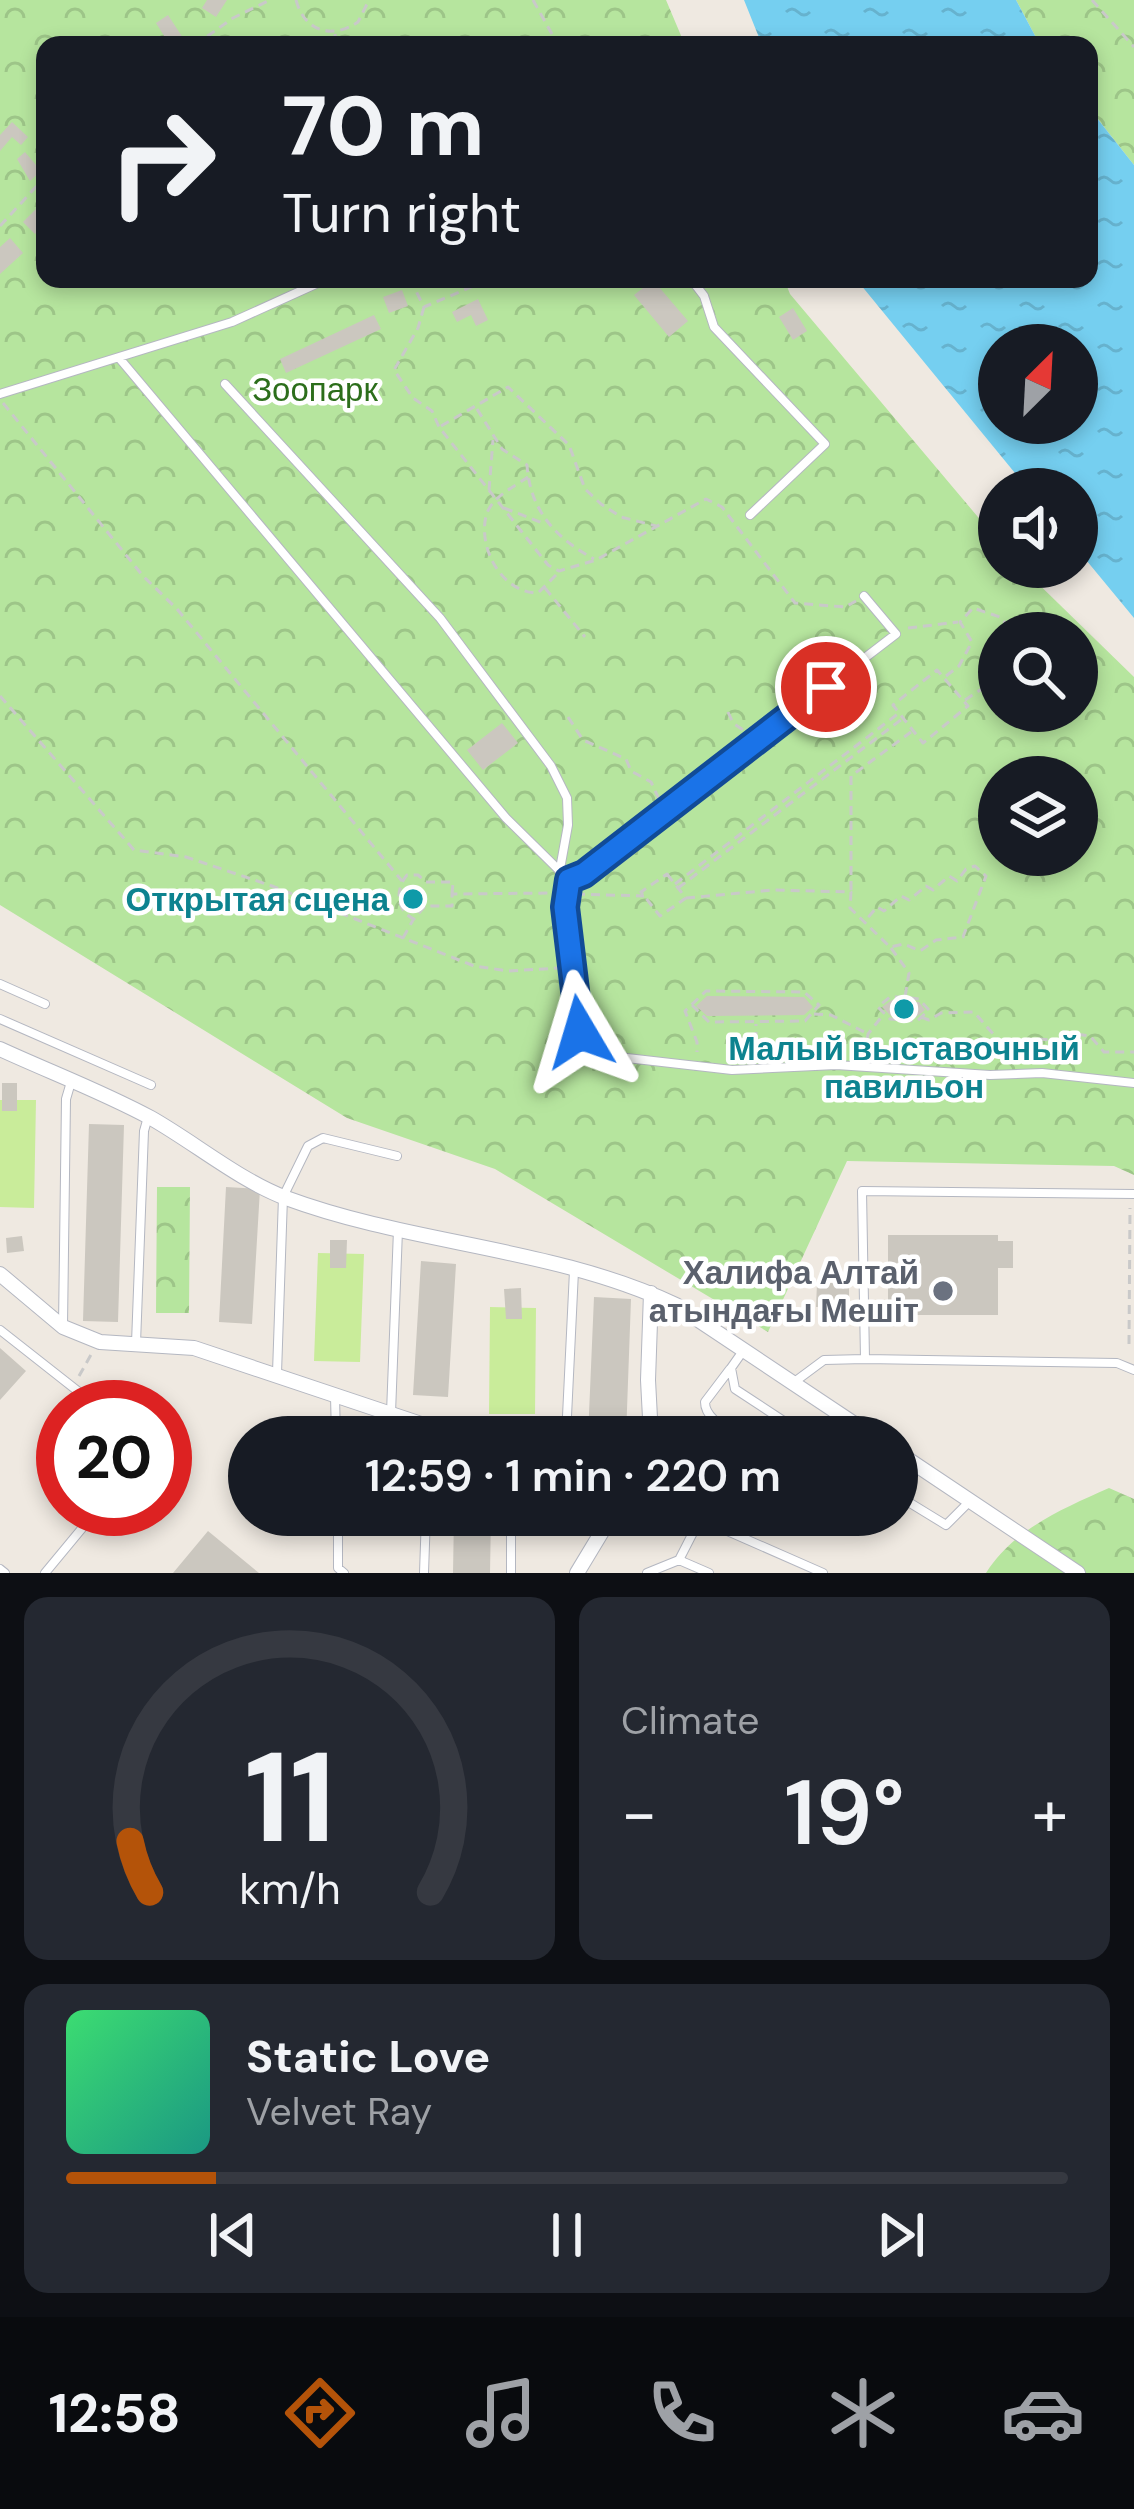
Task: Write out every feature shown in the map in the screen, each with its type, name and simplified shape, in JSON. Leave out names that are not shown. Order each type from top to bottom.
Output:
[{"type":"street","points":[[0,1049],[148,1117],[283,1197],[398,1229],[574,1267],[651,1293],[842,1416]]},
{"type":"street","points":[[0,1274],[63,1327],[100,1342],[194,1348],[395,1416]]},
{"type":"street","points":[[650,1416],[651,1293]]},
{"type":"street","points":[[918,1466],[1078,1573]]},
{"type":"street","points":[[577,1573],[599,1536]]},
{"type":"lane","points":[[0,397],[232,322],[307,288]]},
{"type":"lane","points":[[698,288],[714,327],[825,444],[750,515]]},
{"type":"lane","points":[[120,359],[506,818],[569,880]]},
{"type":"lane","points":[[226,384],[440,618],[551,766],[567,798],[560,871]]},
{"type":"lane","points":[[569,880],[584,874],[896,634],[864,596]]},
{"type":"lane","points":[[569,880],[566,893],[580,1032],[590,1047],[627,1058],[756,1070],[865,1067],[990,1075],[1042,1072],[1134,1083]]},
{"type":"lane","points":[[0,984],[44,1004]]},
{"type":"lane","points":[[0,1019],[151,1084]]},
{"type":"lane","points":[[63,1327],[70,1082]]},
{"type":"lane","points":[[136,1343],[148,1117]]},
{"type":"lane","points":[[277,1375],[283,1197],[308,1145],[323,1138],[398,1156]]},
{"type":"lane","points":[[865,1359],[862,1191],[1132,1194]]},
{"type":"lane","points":[[391,1414],[398,1229]]},
{"type":"lane","points":[[567,1416],[574,1267]]},
{"type":"lane","points":[[0,1330],[63,1380]]},
{"type":"lane","points":[[710,1416],[705,1402],[744,1350]]},
{"type":"lane","points":[[793,1383],[824,1360],[1120,1364],[1134,1370]]},
{"type":"lane","points":[[731,1368],[735,1389],[776,1416]]},
{"type":"lane","points":[[335,1394],[336,1416]]},
{"type":"lane","points":[[918,1508],[946,1525],[970,1501]]},
{"type":"lane","points":[[646,1573],[680,1560],[700,1519],[823,1573]]},
{"type":"lane","points":[[45,1573],[76,1536]]},
{"type":"lane","points":[[338,1536],[338,1568],[344,1573]]},
{"type":"lane","points":[[424,1573],[425,1536]]},
{"type":"lane","points":[[511,1536],[511,1573]]},
{"type":"lane","points":[[680,1560],[709,1573]]},
{"type":"path","points":[[208,36],[271,0]]},
{"type":"path","points":[[296,0],[306,21],[335,33],[358,22],[368,0]]},
{"type":"path","points":[[533,0],[553,36]]},
{"type":"path","points":[[1092,0],[1134,47]]},
{"type":"path","points":[[0,226],[36,187]]},
{"type":"path","points":[[414,288],[424,307],[418,328],[394,370],[412,398],[432,411],[439,427],[548,565],[559,571]]},
{"type":"path","points":[[424,307],[469,288]]},
{"type":"path","points":[[439,427],[508,387],[569,445],[585,489],[601,504],[621,518],[658,526]]},
{"type":"path","points":[[0,397],[142,576],[177,609],[402,880]]},
{"type":"path","points":[[475,406],[494,439],[527,465],[547,525],[564,543],[596,560]]},
{"type":"path","points":[[489,490],[494,439]]},
{"type":"path","points":[[528,477],[496,499],[486,516],[496,570],[524,593],[538,593],[559,571],[596,560],[696,502],[716,501],[795,603],[845,607],[864,596]]},
{"type":"path","points":[[503,508],[547,525]]},
{"type":"path","points":[[545,588],[585,637]]},
{"type":"path","points":[[893,630],[960,622],[973,608],[985,612]]},
{"type":"path","points":[[944,677],[959,666],[972,642],[960,622]]},
{"type":"path","points":[[937,670],[964,701],[968,706],[922,743],[893,705],[937,670]]},
{"type":"path","points":[[964,701],[978,691]]},
{"type":"path","points":[[0,696],[134,850],[186,857],[272,886],[474,966],[526,971],[572,965]]},
{"type":"path","points":[[728,712],[733,723],[758,740]]},
{"type":"path","points":[[676,886],[901,716]]},
{"type":"path","points":[[568,717],[584,740],[626,759],[631,771],[651,782],[664,812]]},
{"type":"path","points":[[904,998],[909,973],[850,908],[851,776],[913,731]]},
{"type":"path","points":[[865,921],[877,907],[884,911],[893,899],[909,900],[926,886],[933,890],[949,876],[957,881],[966,869],[975,866],[986,876],[963,937],[936,940],[920,951],[904,944],[890,947]]},
{"type":"path","points":[[403,938],[425,906],[452,907],[452,882],[426,882],[418,874],[406,874],[398,899],[414,919]]},
{"type":"path","points":[[686,898],[667,874],[641,892],[660,916],[686,898],[773,890],[850,892]]},
{"type":"path","points":[[452,894],[644,896]]},
{"type":"path","points":[[692,1005],[709,1022],[805,1022],[819,1005],[804,992],[706,991],[688,1005],[684,1016],[697,1042],[697,1066]]},
{"type":"path","points":[[890,997],[919,999],[929,1010],[917,1021],[890,1019],[884,1014],[878,1007],[890,997]]},
{"type":"path","points":[[921,1017],[928,1020],[941,1013],[974,1012],[1001,1044],[1059,1041],[1063,1033],[1090,1036],[1104,1052],[1134,1052]]},
{"type":"path","points":[[865,1067],[868,1034],[884,1014]]},
{"type":"path","points":[[810,1016],[831,1015],[868,1034]]},
{"type":"path","points":[[756,1070],[757,1022]]},
{"type":"path","points":[[1120,1364],[1131,1345],[1132,1194]]},
{"type":"path","points":[[78,1380],[100,1342]]},
{"type":"green space","name":"Зоопарк","points":[[0,0],[666,0],[681,36],[36,36],[36,288],[788,288],[978,517],[978,588],[1043,588],[1067,612],[978,612],[978,732],[1098,732],[1098,642],[1134,677],[1134,1175],[1114,1166],[847,1161],[768,1332],[495,1169],[347,1118],[0,905]]},
{"type":"green space","points":[[1016,0],[1134,0],[1134,165],[1098,119],[1098,36],[1035,36]]},
{"type":"green space","points":[[0,1100],[36,1100],[34,1208],[0,1207]]},
{"type":"green space","points":[[157,1187],[190,1187],[189,1313],[156,1313]]},
{"type":"green space","points":[[318,1253],[364,1254],[360,1362],[314,1361]]},
{"type":"green space","points":[[490,1307],[536,1308],[535,1414],[489,1414]]},
{"type":"green space","points":[[1109,1488],[1134,1499],[1134,1573],[986,1573],[1025,1532]]},
{"type":"water","points":[[744,0],[1016,0],[1035,36],[758,36]]},
{"type":"water","points":[[1098,119],[1134,165],[1134,618],[1098,574],[1098,468],[1011,468],[991,444],[1098,444],[1098,324],[978,324],[978,428],[863,288],[1098,288]]},
{"type":"building","points":[[207,0],[227,0],[216,17],[202,8]]},
{"type":"building","points":[[168,15],[182,36],[164,36],[156,23]]},
{"type":"building","points":[[12,122],[28,137],[21,145],[12,137],[0,151],[0,135]]},
{"type":"building","points":[[25,152],[36,165],[36,176],[30,181],[17,159]]},
{"type":"building","points":[[36,209],[35,234],[23,222]]},
{"type":"building","points":[[10,238],[23,253],[0,274],[0,247]]},
{"type":"building","points":[[643,288],[660,288],[688,321],[669,337],[634,295]]},
{"type":"building","points":[[402,290],[408,306],[389,313],[383,297]]},
{"type":"building","points":[[478,299],[488,320],[476,326],[471,315],[457,322],[452,312]]},
{"type":"building","points":[[793,308],[807,331],[793,340],[779,317]]},
{"type":"building","points":[[374,315],[381,329],[286,373],[280,359]]},
{"type":"building","points":[[502,723],[518,743],[483,770],[467,750]]},
{"type":"building","points":[[707,996],[804,997],[813,1007],[804,1015],[707,1016],[696,1006]]},
{"type":"building","name":"Малый выставочный павильон","points":[[892,1000],[919,1002],[925,1010],[915,1018],[892,1017],[882,1007]]},
{"type":"building","points":[[2,1083],[17,1083],[17,1111],[2,1111]]},
{"type":"building","points":[[89,1124],[124,1125],[118,1322],[83,1321]]},
{"type":"building","points":[[226,1187],[260,1189],[252,1324],[219,1322]]},
{"type":"building","name":"Халифа Алтай атындағы Мешіт","points":[[888,1235],[998,1235],[998,1241],[1013,1241],[1013,1268],[998,1268],[998,1315],[888,1315]]},
{"type":"building","points":[[22,1236],[24,1251],[7,1253],[6,1238]]},
{"type":"building","points":[[330,1240],[347,1240],[346,1268],[330,1268]]},
{"type":"building","points":[[421,1261],[456,1264],[448,1397],[413,1395]]},
{"type":"building","points":[[817,1283],[849,1283],[849,1307],[816,1307]]},
{"type":"building","points":[[521,1288],[522,1319],[506,1319],[504,1289]]},
{"type":"building","points":[[594,1297],[631,1299],[627,1416],[589,1416]]},
{"type":"building","points":[[0,1348],[26,1371],[0,1400]]},
{"type":"building","points":[[208,1531],[259,1573],[173,1573]]},
{"type":"building","points":[[454,1536],[491,1536],[490,1573],[453,1573]]},
{"type":"place","name":"Открытая сцена","points":[[413,899]]},
{"type":"place","name":"Малый выставочный павильон","points":[[904,1009]]},
{"type":"place","name":"Халифа Алтай атындағы Мешіт","points":[[943,1291]]},
{"type":"route","points":[[580,1032],[565,907],[569,880],[584,874],[826,687]]}]
